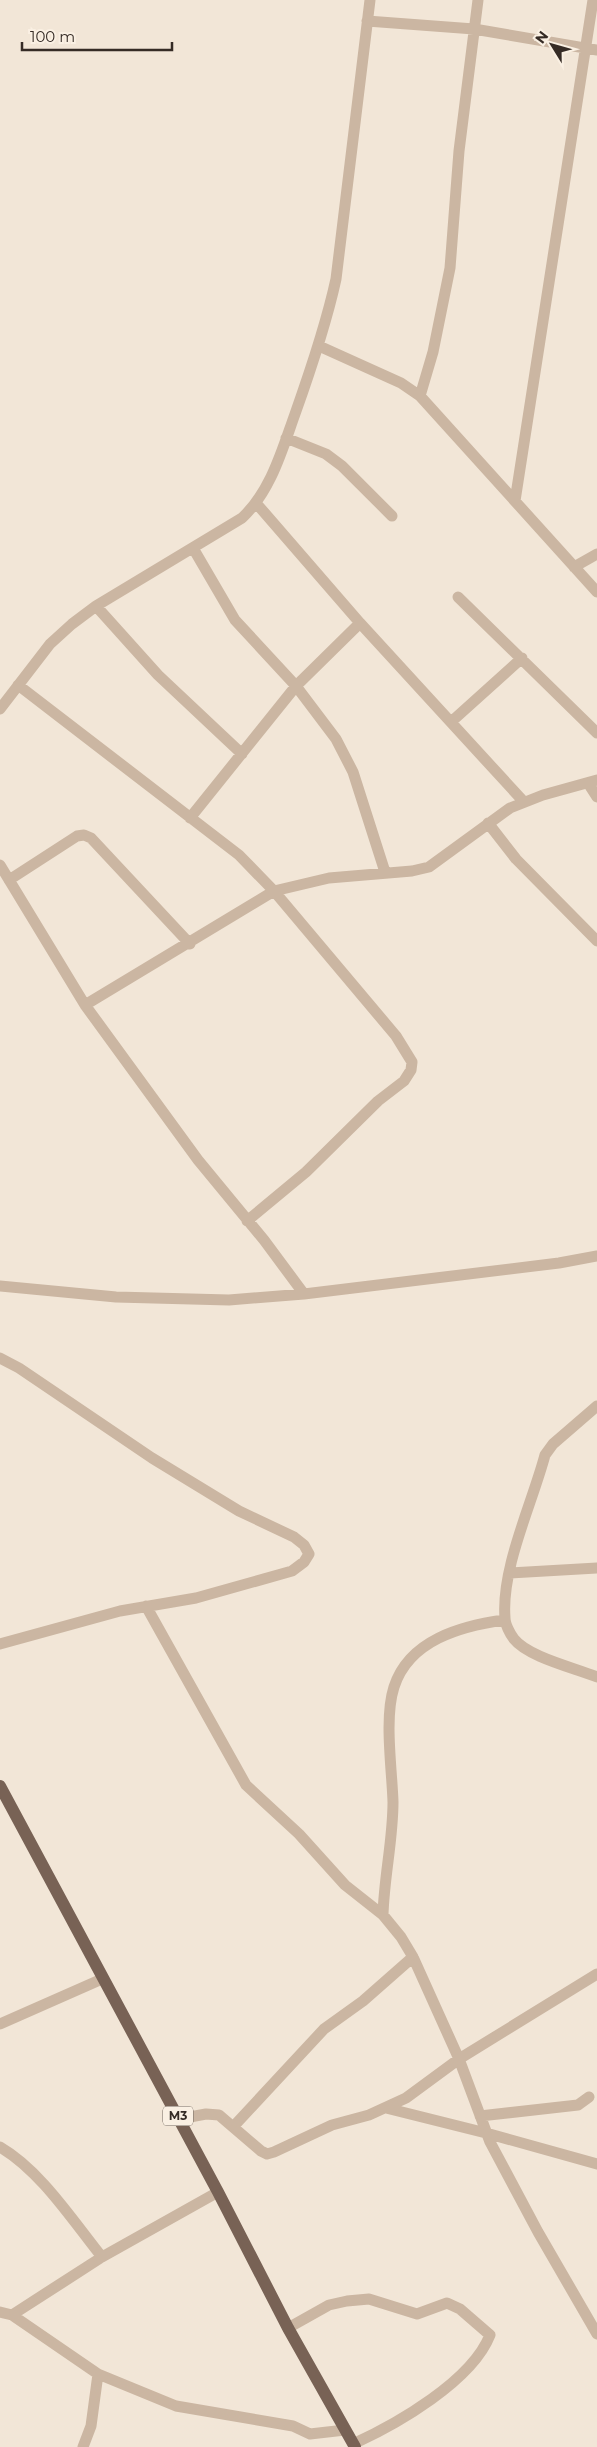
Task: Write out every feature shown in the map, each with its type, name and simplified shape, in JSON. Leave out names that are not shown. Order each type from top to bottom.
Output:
[{"type":"main road","name":"M3","points":[[0,1786],[218,2192],[288,2328],[354,2446]]},
{"type":"street","points":[[0,709],[50,644],[96,606],[242,518],[256,503],[272,477],[326,323],[336,279],[370,0]]},
{"type":"street","points":[[420,396],[433,352],[450,268],[459,151],[478,0]]},
{"type":"street","points":[[515,501],[592,49],[593,0]]},
{"type":"street","points":[[367,21],[474,29],[592,49]]},
{"type":"street","points":[[318,346],[400,383],[420,396],[597,592]]},
{"type":"street","points":[[286,438],[311,446],[331,458],[392,516]]},
{"type":"street","points":[[256,503],[360,623],[524,802]]},
{"type":"street","points":[[193,548],[235,620],[296,686],[336,739],[354,772],[385,872]]},
{"type":"street","points":[[574,567],[597,554]]},
{"type":"street","points":[[458,597],[597,733]]},
{"type":"street","points":[[96,606],[158,675],[242,754]]},
{"type":"street","points":[[190,818],[296,686],[360,623]]},
{"type":"street","points":[[451,722],[522,658]]},
{"type":"street","points":[[18,685],[240,856],[274,891],[396,1036],[412,1062],[411,1070],[404,1081],[378,1101],[306,1172],[247,1221]]},
{"type":"street","points":[[85,1006],[190,944],[274,891],[329,878],[412,871],[429,867],[488,823],[510,808],[524,802],[593,782],[597,797]]},
{"type":"street","points":[[488,823],[516,859],[597,941]]},
{"type":"street","points":[[9,880],[77,836],[84,835],[91,838],[190,944]]},
{"type":"street","points":[[0,865],[85,1006],[198,1160],[264,1240],[304,1294]]},
{"type":"street","points":[[0,1286],[116,1297],[229,1300],[304,1294],[559,1263],[597,1256]]},
{"type":"street","points":[[0,1358],[19,1368],[102,1425],[192,1482],[240,1511],[294,1538],[304,1545],[309,1554],[304,1562],[292,1571],[196,1598],[120,1611],[0,1644]]},
{"type":"street","points":[[597,1406],[553,1444],[545,1455],[510,1573],[504,1620],[514,1639],[532,1652],[597,1677]]},
{"type":"street","points":[[510,1573],[597,1568]]},
{"type":"street","points":[[146,1606],[246,1785],[299,1834],[345,1885],[383,1915],[401,1937],[413,1957],[459,2059],[486,2132],[538,2232],[592,2316],[597,2334]]},
{"type":"street","points":[[383,1915],[391,1848],[390,1714],[394,1688],[405,1665],[422,1647],[440,1637],[474,1624],[504,1620]]},
{"type":"street","points":[[233,2127],[324,2029],[363,2001],[413,1957]]},
{"type":"street","points":[[179,2119],[206,2114],[219,2116],[267,2154],[332,2125],[386,2108],[406,2098],[459,2059],[597,1974]]},
{"type":"street","points":[[0,2024],[102,1979]]},
{"type":"street","points":[[480,2116],[578,2105],[590,2097]]},
{"type":"street","points":[[386,2108],[486,2132],[597,2164]]},
{"type":"street","points":[[0,2147],[16,2157],[36,2174],[102,2257]]},
{"type":"street","points":[[12,2315],[102,2257],[218,2192]]},
{"type":"street","points":[[288,2328],[329,2305],[369,2299],[417,2314],[447,2303],[460,2308],[490,2335],[467,2371],[400,2421],[354,2446]]},
{"type":"street","points":[[0,2312],[12,2315],[98,2374],[176,2406],[293,2426],[310,2434],[346,2430]]},
{"type":"street","points":[[83,2447],[92,2426],[98,2374]]}]
